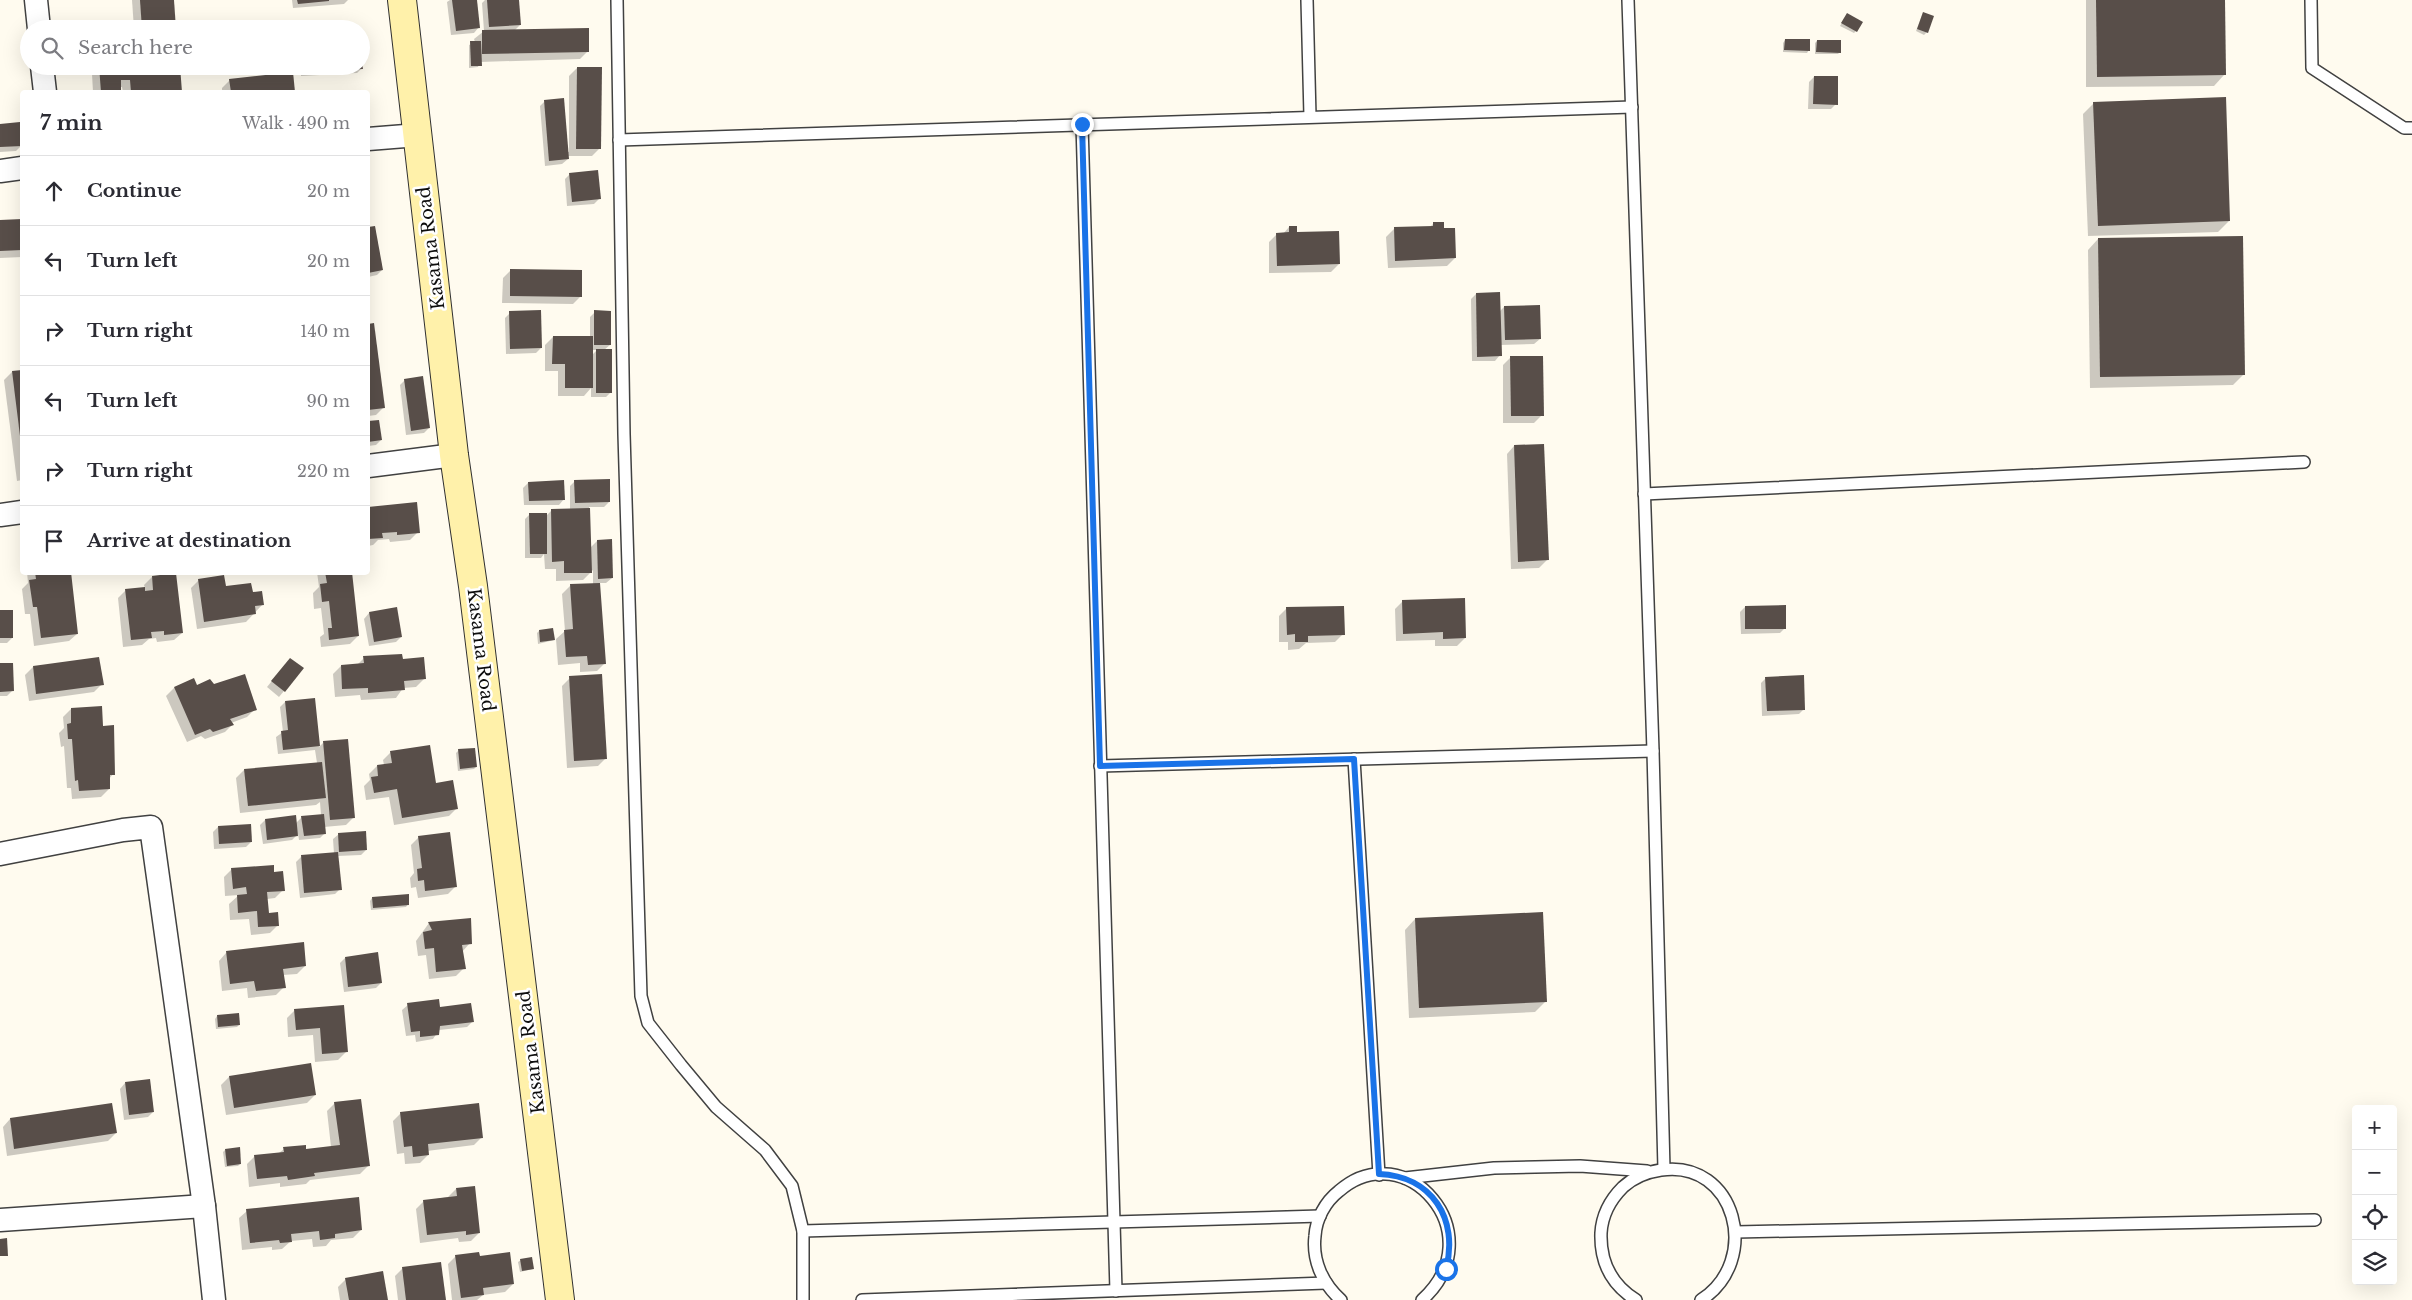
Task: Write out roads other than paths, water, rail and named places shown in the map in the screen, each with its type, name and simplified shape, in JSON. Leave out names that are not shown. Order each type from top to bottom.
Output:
[{"type":"street","points":[[36,0],[38,20]]},
{"type":"street","name":"Kasama Road","points":[[402,0],[454,455],[475,605],[560,1300]]},
{"type":"street","points":[[43,75],[45,90]]},
{"type":"street","points":[[370,139],[418,135]]},
{"type":"street","points":[[0,171],[20,168]]},
{"type":"street","points":[[370,466],[454,455]]},
{"type":"street","points":[[0,515],[20,512]]},
{"type":"street","points":[[0,854],[122,830],[151,827],[204,1206],[214,1300]]},
{"type":"street","points":[[0,1220],[204,1206]]},
{"type":"lane","points":[[617,0],[624,434],[641,996],[648,1023],[681,1065],[716,1106],[765,1150],[792,1186],[803,1231],[803,1300]]},
{"type":"lane","points":[[1307,0],[1310,116]]},
{"type":"lane","points":[[1628,0],[1653,751],[1664,1169]]},
{"type":"lane","points":[[2311,0],[2312,68],[2404,128],[2412,128]]},
{"type":"lane","points":[[619,140],[1632,107]]},
{"type":"lane","points":[[1082,124],[1116,1291]]},
{"type":"lane","points":[[1644,494],[2304,462]]},
{"type":"lane","points":[[1100,766],[1653,751]]},
{"type":"lane","points":[[1354,759],[1379,1174]]},
{"type":"lane","points":[[1342,1300],[1326,1283],[1319,1271],[1314,1244],[1320,1216],[1325,1206],[1343,1187],[1366,1176],[1379,1174],[1405,1178],[1494,1168],[1580,1166],[1651,1171]]},
{"type":"lane","points":[[1636,1300],[1624,1292],[1608,1270],[1603,1257],[1601,1230],[1604,1216],[1617,1193],[1638,1176],[1664,1169],[1690,1172],[1712,1185],[1728,1205],[1736,1232],[1736,1246],[1727,1274],[1709,1294],[1700,1300]]},
{"type":"lane","points":[[1405,1178],[1417,1184],[1437,1203],[1448,1228],[1450,1242],[1446,1269],[1432,1291],[1422,1300]]},
{"type":"lane","points":[[803,1231],[1320,1216]]},
{"type":"lane","points":[[1736,1232],[2315,1220]]},
{"type":"lane","points":[[862,1300],[1326,1283]]}]
